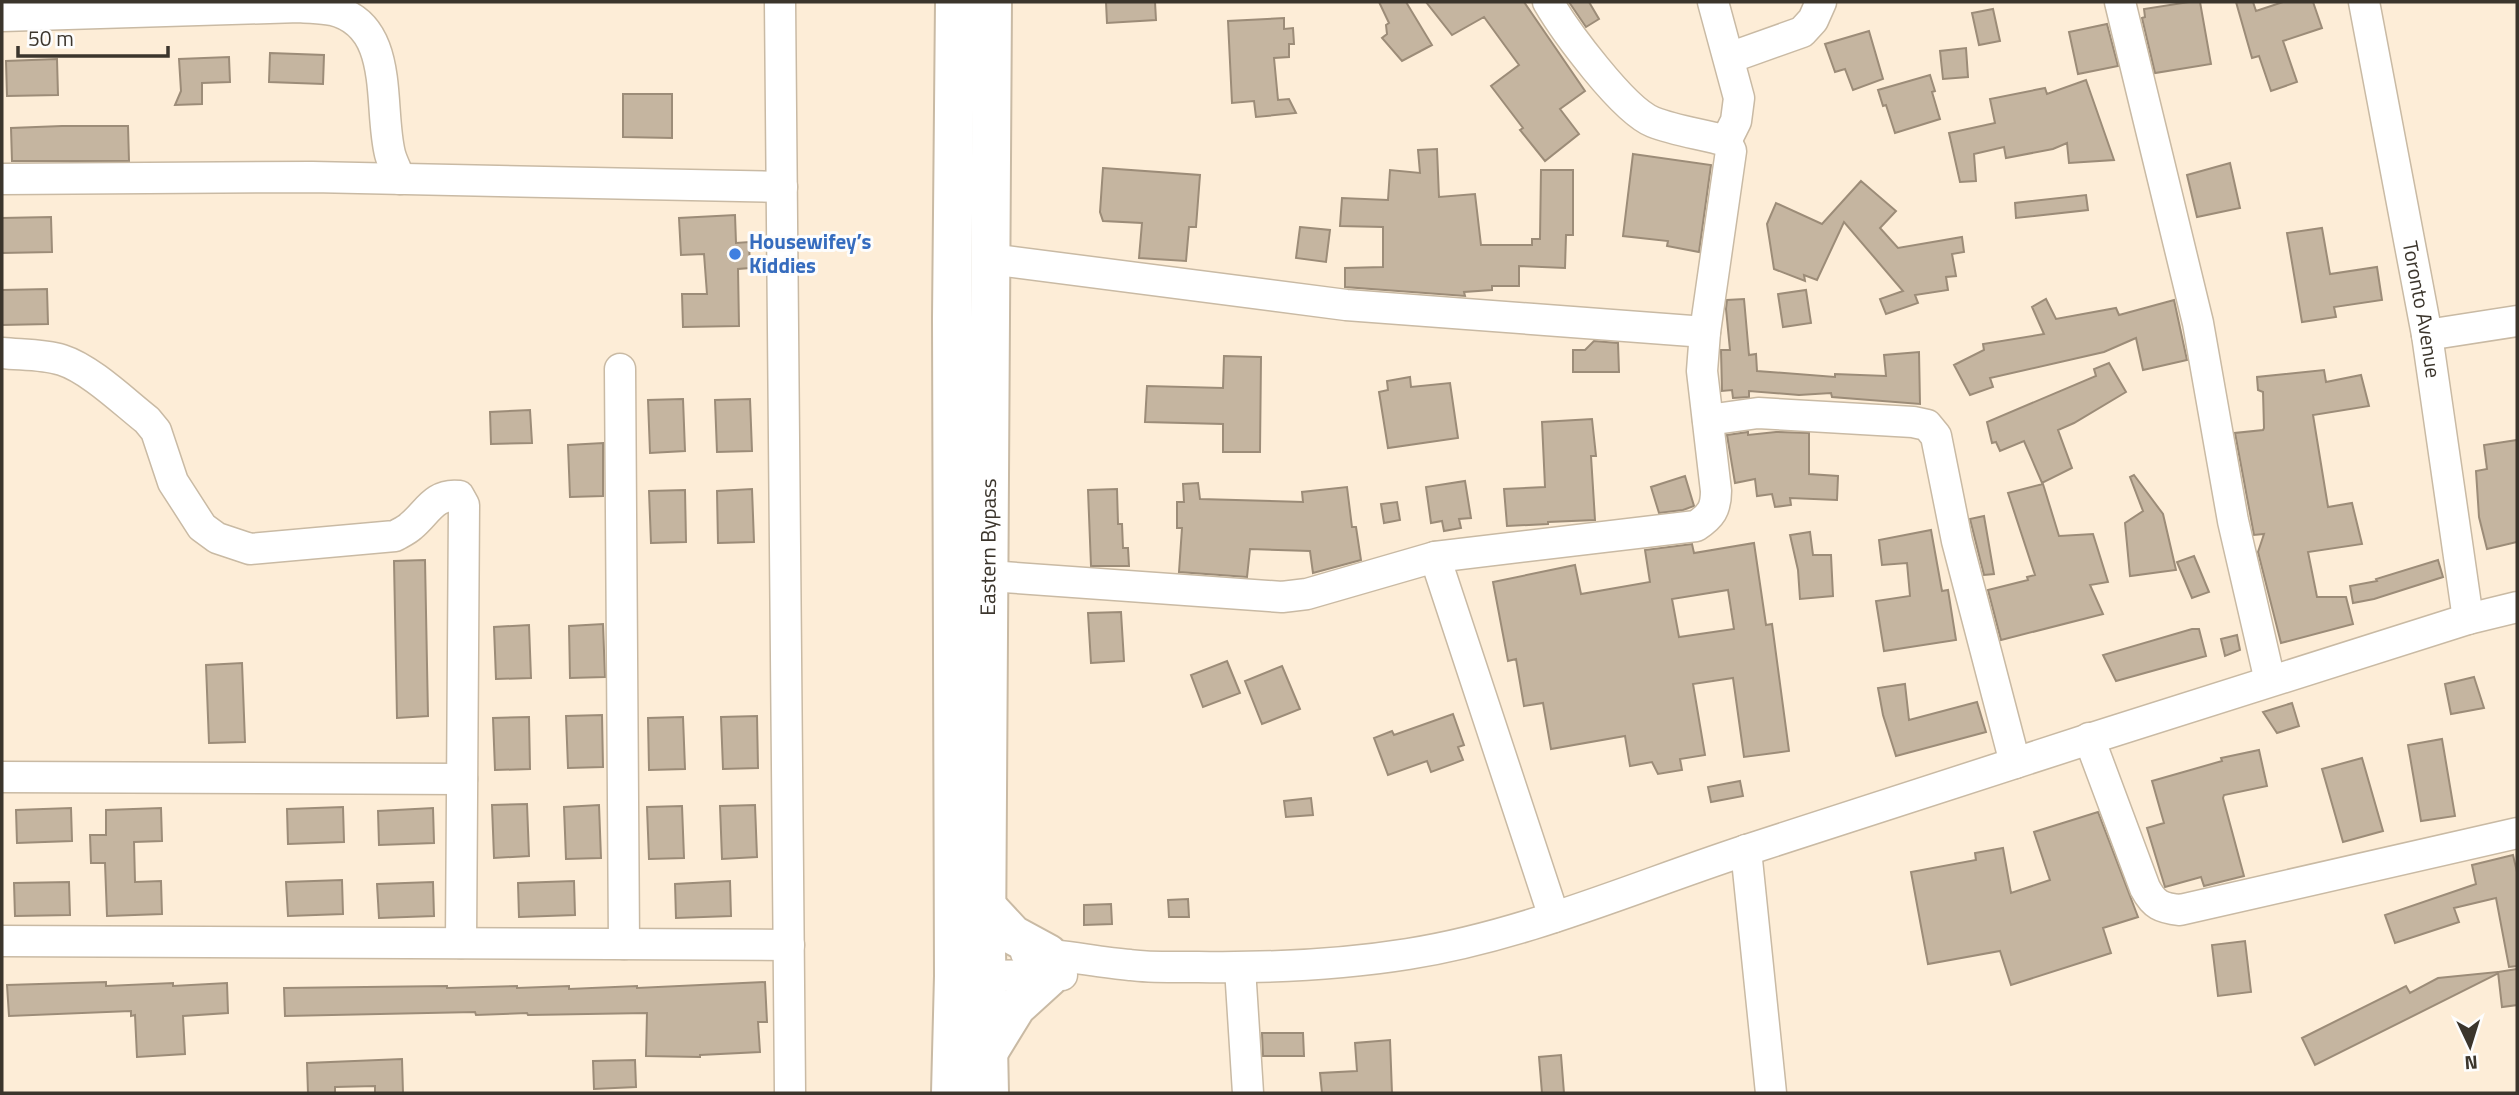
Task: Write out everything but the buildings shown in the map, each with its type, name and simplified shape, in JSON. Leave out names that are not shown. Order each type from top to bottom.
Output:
[{"type":"main road","name":"Eastern Bypass","points":[[955,2],[951,318],[970,963],[989,1051],[989,1093]]},
{"type":"main road","name":"Eastern Bypass","points":[[951,1093],[970,963],[986,906],[992,2]]},
{"type":"main road","points":[[986,906],[1013,935],[1048,965],[1016,1007],[989,1051]]},
{"type":"street","points":[[780,2],[790,1093]]},
{"type":"street","points":[[989,576],[1282,597],[1307,594],[1435,557],[1696,526],[1708,517],[1716,507],[1702,371],[1704,332],[1731,151],[1726,141],[1652,121],[1628,106],[1559,20],[1548,2]]},
{"type":"street","points":[[1713,2],[1739,98],[1736,121],[1726,141]]},
{"type":"street","points":[[1729,58],[1802,32],[1813,20],[1821,2]]},
{"type":"street","points":[[2120,2],[2198,323],[2233,521],[2270,681]]},
{"type":"street","name":"Toronto Avenue","points":[[2364,2],[2427,335],[2468,619]]},
{"type":"street","points":[[2,16],[136,7],[300,7],[334,10],[355,21],[372,39],[380,62],[390,154],[400,179]]},
{"type":"street","points":[[2,179],[312,177],[782,187]]},
{"type":"street","points":[[990,260],[1346,305],[1704,332]]},
{"type":"street","points":[[2427,335],[2517,321]]},
{"type":"street","points":[[2,354],[35,355],[62,360],[80,369],[147,420],[156,431],[173,482],[202,527],[218,538],[250,549],[395,536],[410,527],[433,502],[449,495],[459,496],[464,505],[461,943]]},
{"type":"street","points":[[620,369],[624,944]]},
{"type":"street","points":[[1708,420],[1758,413],[1927,425],[1936,436],[1957,541],[2015,763]]},
{"type":"street","points":[[1435,557],[1554,918]]},
{"type":"street","points":[[970,963],[1283,967],[1408,954],[1506,932],[2089,738],[2468,619],[2517,607]]},
{"type":"street","points":[[2089,738],[2145,888],[2152,902],[2163,909],[2180,910],[2517,833]]},
{"type":"street","points":[[2,777],[462,779]]},
{"type":"street","points":[[1746,850],[1771,1093]]},
{"type":"street","points":[[2,941],[789,945]]},
{"type":"street","points":[[1240,968],[1248,1093]]},
{"type":"place","name":"Housewifey’s Kiddies","points":[[735,254]]}]
